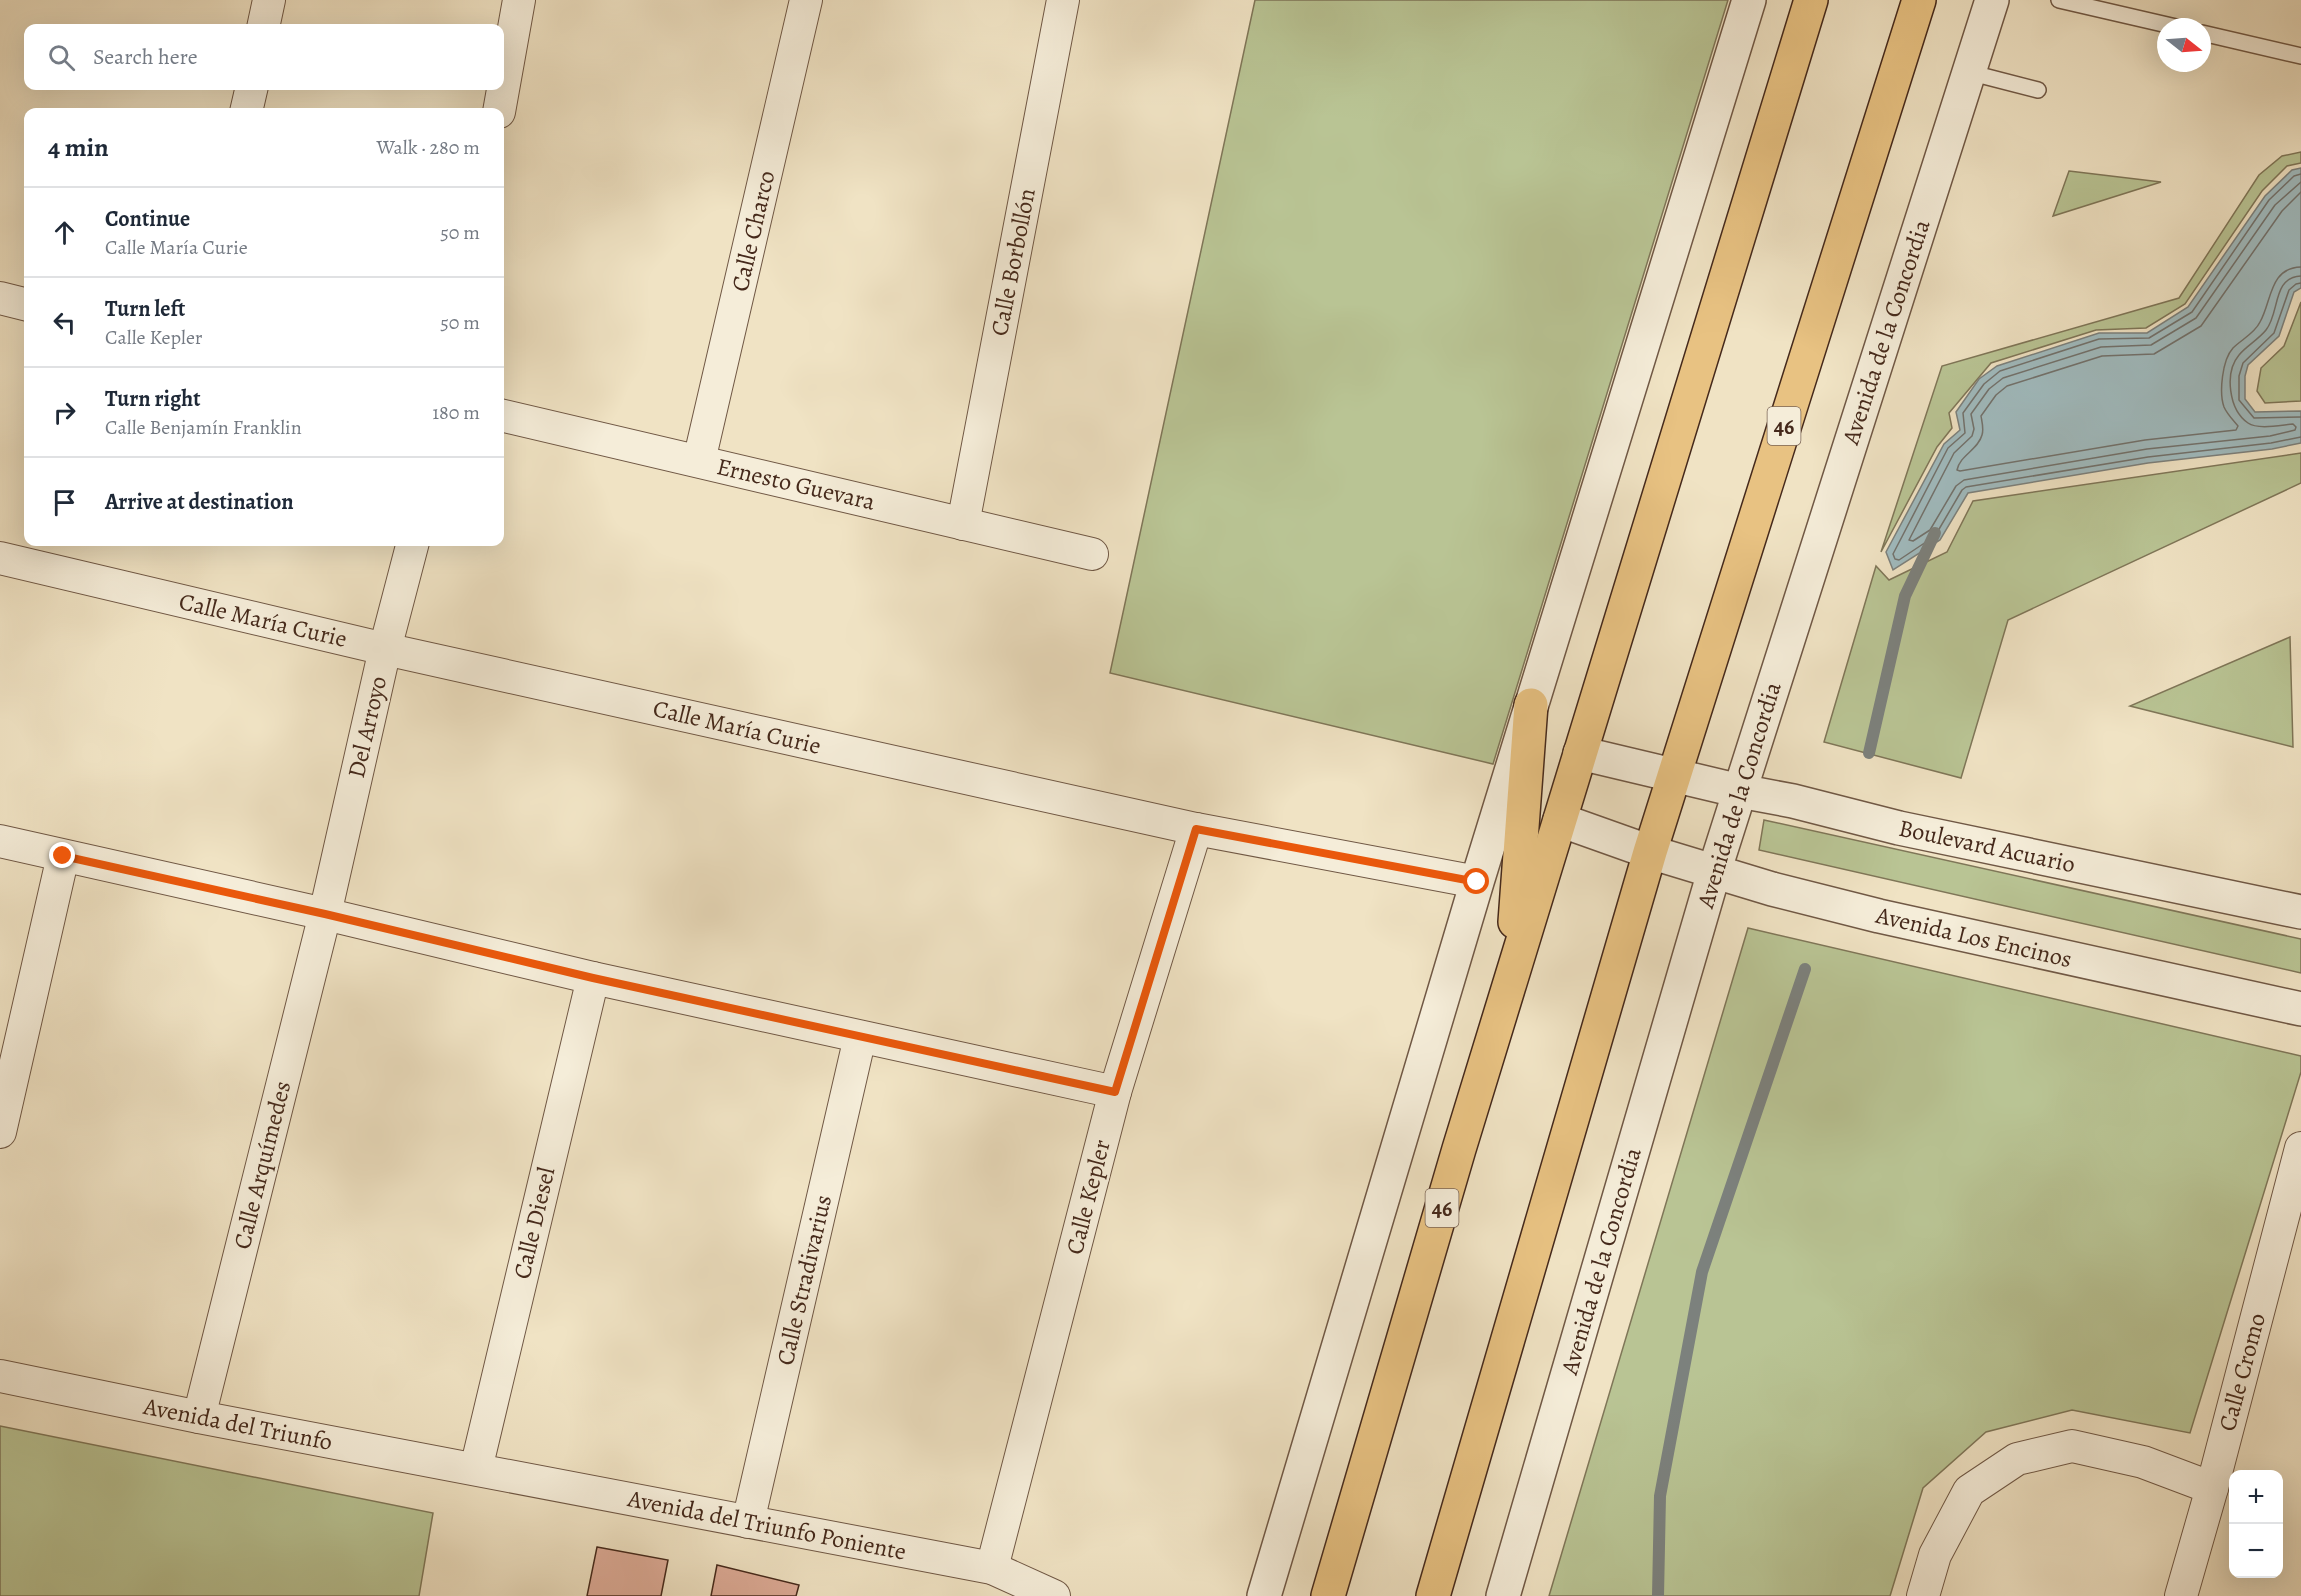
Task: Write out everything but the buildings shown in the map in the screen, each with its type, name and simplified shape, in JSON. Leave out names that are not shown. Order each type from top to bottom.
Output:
[{"type":"main road","name":"46","points":[[1328,1596],[1455,1160],[1811,0]]},
{"type":"main road","name":"46","points":[[1433,1596],[1650,852],[1919,0]]},
{"type":"main road","points":[[1510,982],[1531,705]]},
{"type":"street","points":[[264,24],[269,0]]},
{"type":"street","points":[[504,84],[519,0]]},
{"type":"street","name":"Calle Charco","points":[[699,461],[806,0]]},
{"type":"street","name":"Calle Borbollón","points":[[963,524],[1063,0]]},
{"type":"street","points":[[1264,1596],[1477,882],[1749,0]]},
{"type":"street","name":"Avenida de la Concordia","points":[[1503,1596],[1714,872],[1992,0]]},
{"type":"street","points":[[247,108],[251,90]]},
{"type":"street","points":[[500,108],[503,90]]},
{"type":"street","points":[[0,298],[24,304]]},
{"type":"street","name":"Ernesto Guevara","points":[[504,416],[1092,554]]},
{"type":"street","name":"Del Arroyo","points":[[325,914],[385,649],[412,546]]},
{"type":"street","name":"Calle María Curie","points":[[0,558],[385,649],[1196,829],[1477,882]]},
{"type":"street","name":"Boulevard Acuario","points":[[1580,753],[1740,791],[1793,801],[1899,828],[2301,912]]},
{"type":"street","name":"Avenida Los Encinos","points":[[1560,820],[1650,852],[1772,889],[1879,916],[2301,1010]]},
{"type":"street","name":"Calle Kepler","points":[[992,1568],[1115,1092],[1196,829]]},
{"type":"street","points":[[0,841],[325,914],[593,978],[1115,1092]]},
{"type":"street","points":[[0,1132],[63,856]]},
{"type":"street","name":"Calle Arquímedes","points":[[199,1417],[325,914]]},
{"type":"street","name":"Calle Diesel","points":[[476,1469],[593,978]]},
{"type":"street","name":"Calle Stradivarius","points":[[748,1522],[860,1037]]},
{"type":"street","name":"Calle Cromo","points":[[2181,1596],[2212,1488],[2301,1148]]},
{"type":"street","name":"Avenida del Triunfo","points":[[0,1376],[199,1417],[476,1469]]},
{"type":"street","points":[[1923,1596],[1935,1555],[1969,1491],[2017,1459],[2072,1446],[2143,1462],[2212,1488]]},
{"type":"street","name":"Avenida del Triunfo Poniente","points":[[476,1469],[992,1568],[1054,1596]]},
{"type":"lane","points":[[2059,0],[2157,23]]},
{"type":"lane","points":[[2211,35],[2301,56]]},
{"type":"lane","points":[[1968,72],[2038,90]]},
{"type":"green space","points":[[1255,0],[1728,0],[1493,764],[1110,673]]},
{"type":"green space","points":[[2301,152],[2301,163],[2287,166],[2262,191],[2185,304],[2146,328],[2096,330],[1991,363],[1949,413],[1952,428],[1937,447],[1881,552],[1942,366],[2179,298],[2259,175],[2282,156]]},
{"type":"green space","points":[[2069,171],[2161,182],[2053,216]]},
{"type":"green space","points":[[2301,302],[2301,401],[2265,403],[2257,391],[2261,368],[2284,346]]},
{"type":"green space","points":[[2301,453],[2301,483],[2008,620],[1961,778],[1824,742],[1876,566],[1889,580],[1947,552],[1973,501]]},
{"type":"green space","points":[[2290,637],[2293,747],[2130,706]]},
{"type":"green space","points":[[1764,820],[2301,939],[2301,973],[1759,850]]},
{"type":"green space","points":[[1748,928],[2301,1056],[2301,1072],[2190,1433],[2072,1410],[1986,1432],[1923,1488],[1890,1596],[1549,1596]]},
{"type":"green space","points":[[0,1426],[433,1513],[419,1596],[0,1596]]},
{"type":"water","points":[[2301,168],[2301,288],[2294,292],[2279,336],[2248,365],[2245,376],[2245,399],[2255,412],[2301,411],[2301,443],[2272,449],[2148,463],[1968,493],[1940,540],[1893,570],[1886,552],[1944,444],[1960,430],[1956,412],[1979,379],[1997,366],[2099,333],[2147,333],[2188,307],[2265,196],[2292,170]]},
{"type":"waterway","points":[[1869,753],[1905,596],[1935,533]]},
{"type":"waterway","points":[[1658,1596],[1660,1496],[1702,1272],[1805,969]]},
{"type":"route","points":[[63,856],[325,914],[593,978],[1115,1092],[1196,829],[1477,882]]}]
